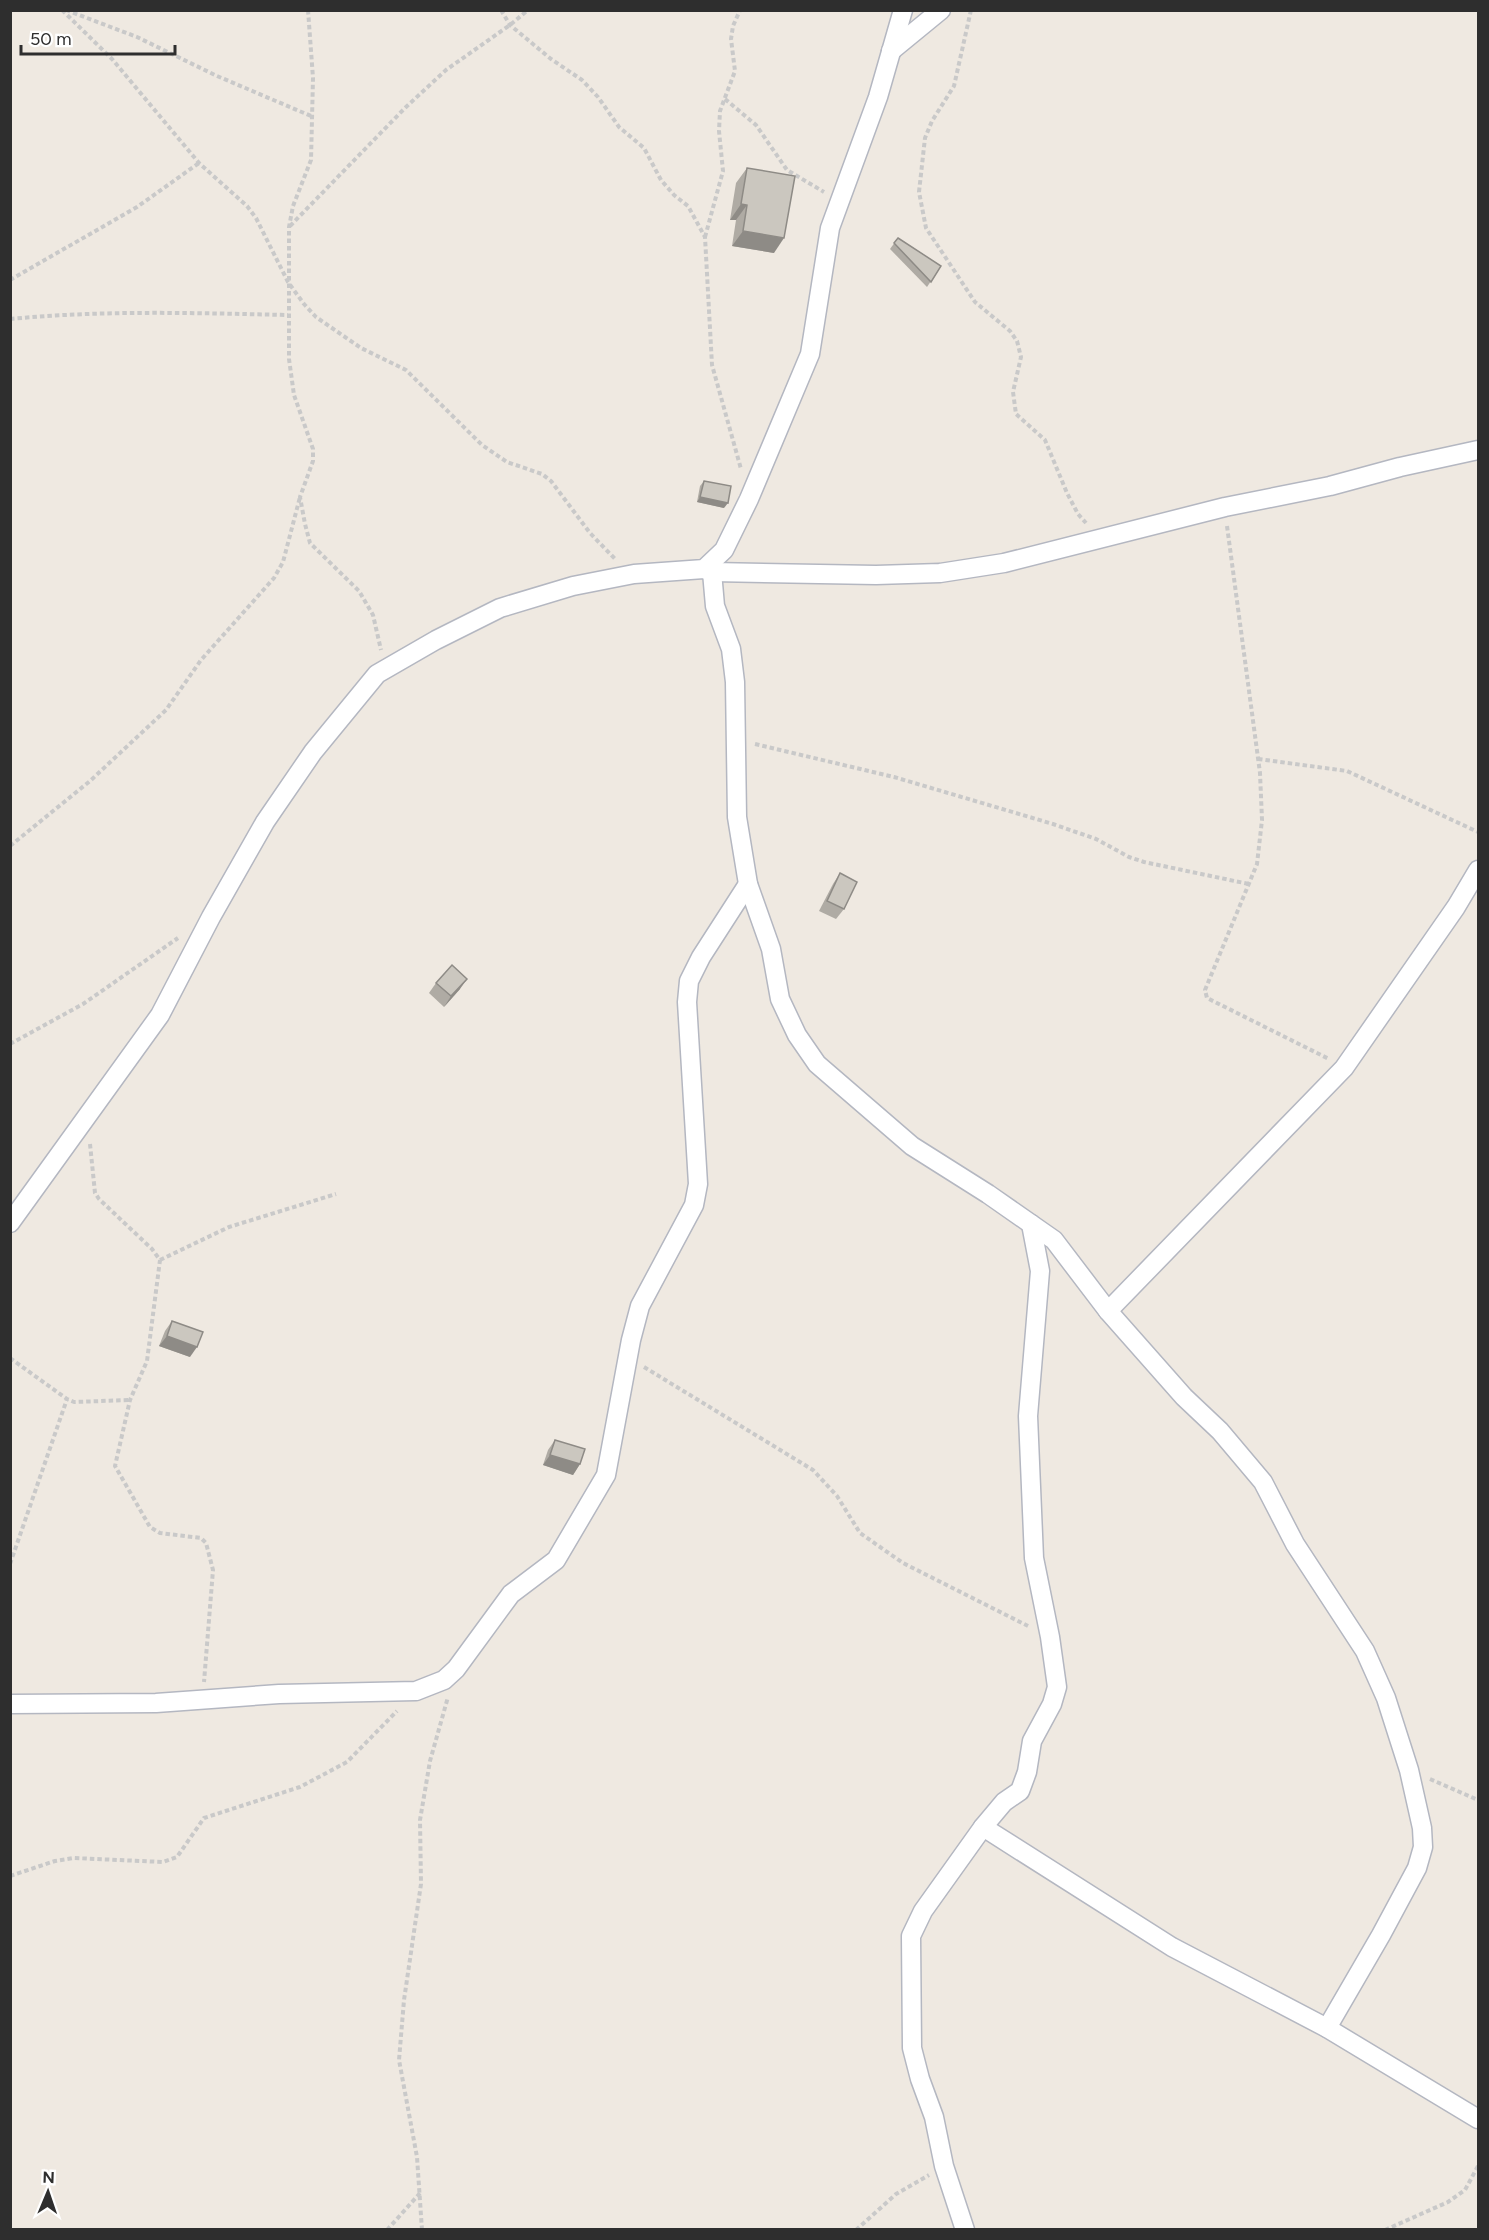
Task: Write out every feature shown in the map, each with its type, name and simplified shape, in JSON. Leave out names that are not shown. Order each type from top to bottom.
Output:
[{"type":"street","points":[[903,10],[878,97],[830,228],[810,354],[749,499],[724,549],[708,570],[715,606],[731,649],[735,682],[738,817],[748,884],[771,949],[780,999],[797,1035],[817,1064],[912,1146],[988,1194],[1054,1240],[1108,1311],[1184,1397],[1220,1431],[1263,1482],[1295,1544],[1365,1651],[1386,1698],[1409,1770],[1422,1828],[1423,1847],[1418,1868],[1327,2028]]},
{"type":"street","points":[[891,51],[941,10]]},
{"type":"street","points":[[10,1223],[160,1015],[265,822],[313,752],[377,674],[436,640],[500,608],[573,586],[634,574],[708,570],[876,575],[940,573],[1004,563],[1225,507],[1330,486],[1479,450]]},
{"type":"street","points":[[1108,1311],[1344,1068],[1456,907],[1479,870]]},
{"type":"street","points":[[10,1704],[156,1703],[279,1694],[416,1691],[444,1680],[456,1669],[511,1594],[556,1560],[606,1475],[640,1306],[694,1206],[698,1184],[687,1002],[689,981],[701,957],[748,884]]},
{"type":"street","points":[[965,2229],[944,2166],[934,2117],[912,2048],[911,1936],[923,1911],[983,1827],[1004,1802],[1020,1791],[1027,1772],[1032,1741],[1052,1704],[1057,1687],[1050,1637],[1034,1558],[1028,1416],[1040,1271],[1031,1224]]},
{"type":"street","points":[[983,1827],[1172,1947],[1327,2028],[1479,2119]]},
{"type":"path","points":[[62,10],[112,59],[199,163],[247,206],[256,218],[288,282],[316,316],[361,348],[405,370],[482,445],[507,462],[542,474],[551,481],[590,533],[624,568],[634,574]]},
{"type":"path","points":[[66,10],[137,37],[217,76],[311,116]]},
{"type":"path","points":[[10,846],[90,781],[166,710],[201,660],[274,578],[283,562],[300,496],[313,461],[313,449],[294,396],[289,359],[288,315],[289,227],[293,206],[311,160],[313,78],[308,10]]},
{"type":"path","points":[[501,10],[510,25],[551,59],[582,80],[598,97],[619,127],[644,148],[661,180],[688,206],[705,237]]},
{"type":"path","points":[[289,227],[406,107],[446,70],[528,10]]},
{"type":"path","points":[[741,10],[731,39],[735,71],[720,111],[718,131],[723,171],[705,237],[712,365],[749,499]]},
{"type":"path","points":[[971,10],[954,86],[932,121],[925,138],[919,192],[926,228],[975,302],[1010,331],[1017,341],[1021,357],[1013,392],[1016,414],[1045,440],[1078,514],[1100,540]]},
{"type":"path","points":[[725,99],[756,125],[787,170],[841,201]]},
{"type":"path","points":[[10,280],[137,207],[199,163]]},
{"type":"path","points":[[10,318],[131,313],[288,315]]},
{"type":"path","points":[[300,496],[310,543],[359,591],[374,615],[382,656],[377,674]]},
{"type":"path","points":[[1225,507],[1258,759],[1262,820],[1257,864],[1205,990],[1207,998],[1344,1068]]},
{"type":"path","points":[[737,740],[894,777],[1041,820],[1096,838],[1129,857],[1144,862],[1249,884]]},
{"type":"path","points":[[1258,759],[1347,771],[1479,832]]},
{"type":"path","points":[[10,1044],[83,1004],[183,934]]},
{"type":"path","points":[[88,1116],[95,1193],[152,1249],[160,1260],[147,1360],[129,1400],[115,1466],[150,1527],[160,1533],[201,1538],[206,1542],[213,1570],[203,1700]]},
{"type":"path","points":[[160,1260],[229,1227],[336,1194]]},
{"type":"path","points":[[10,1358],[74,1402],[129,1400]]},
{"type":"path","points":[[628,1358],[813,1470],[837,1496],[860,1533],[903,1563],[1050,1637]]},
{"type":"path","points":[[10,1564],[67,1399]]},
{"type":"path","points":[[422,2229],[417,2157],[399,2060],[404,2000],[421,1884],[420,1820],[430,1761],[456,1669]]},
{"type":"path","points":[[10,1876],[55,1861],[74,1858],[163,1862],[177,1857],[204,1818],[300,1787],[347,1762],[416,1691]]},
{"type":"path","points":[[1409,1770],[1479,1800]]},
{"type":"path","points":[[856,2229],[896,2194],[944,2166]]},
{"type":"path","points":[[1385,2229],[1448,2202],[1466,2190],[1479,2166]]},
{"type":"path","points":[[387,2229],[421,2192]]},
{"type":"building","points":[[747,168],[795,176],[784,238],[743,231],[747,205],[741,204]]},
{"type":"building","points":[[898,238],[941,266],[931,282],[894,243]]},
{"type":"building","points":[[704,481],[731,486],[728,503],[700,497]]},
{"type":"building","points":[[840,873],[857,882],[844,909],[827,901]]},
{"type":"building","points":[[452,965],[467,979],[451,996],[436,983]]},
{"type":"building","points":[[172,1321],[203,1332],[197,1347],[167,1336]]},
{"type":"building","points":[[555,1440],[585,1449],[580,1464],[550,1455]]}]
